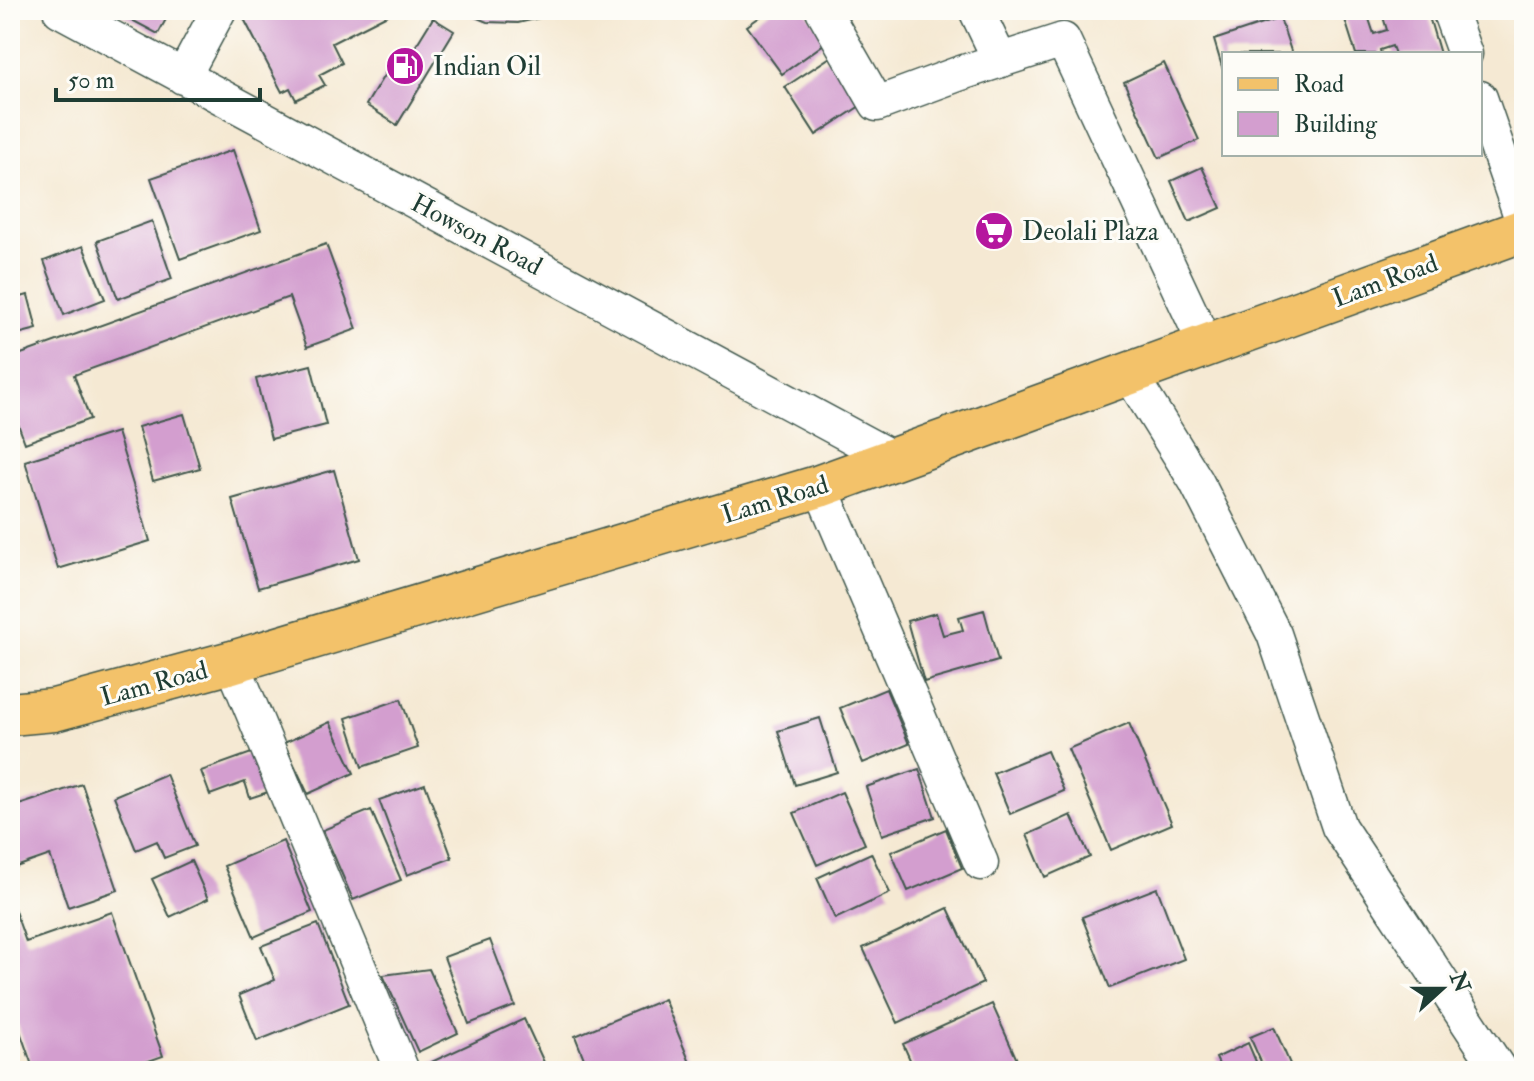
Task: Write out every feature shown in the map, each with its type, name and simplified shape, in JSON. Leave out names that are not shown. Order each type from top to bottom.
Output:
[{"type":"main road","name":"Lam Road","points":[[10,714],[54,710],[232,662],[820,486],[1524,228]]},
{"type":"street","name":"Howson Road","points":[[60,10],[894,459]]},
{"type":"street","points":[[183,77],[219,10]]},
{"type":"street","points":[[823,10],[877,104],[1063,40],[1206,346]]},
{"type":"street","points":[[976,10],[1000,60]]},
{"type":"street","points":[[1449,10],[1464,52]]},
{"type":"street","points":[[1482,104],[1524,228]]},
{"type":"street","points":[[1129,373],[1196,481],[1274,634],[1339,827],[1500,1071]]},
{"type":"street","points":[[820,486],[981,863]]},
{"type":"street","points":[[232,662],[402,1071]]},
{"type":"building","points":[[113,10],[171,10],[158,34]]},
{"type":"building","points":[[246,10],[397,10],[332,43],[342,63],[319,75],[325,85],[296,100],[290,88],[282,92],[241,13]]},
{"type":"building","points":[[458,10],[558,10],[548,16],[518,23],[487,22]]},
{"type":"building","points":[[770,10],[805,10],[828,41],[782,74],[747,26]]},
{"type":"building","points":[[1342,10],[1366,10],[1374,34],[1387,30],[1381,10],[1427,10],[1439,52],[1394,52],[1392,46],[1380,52],[1355,52]]},
{"type":"building","points":[[433,18],[454,31],[397,125],[366,105],[397,54],[407,60]]},
{"type":"building","points":[[1280,18],[1291,52],[1222,52],[1222,67],[1214,40]]},
{"type":"building","points":[[832,56],[863,104],[816,135],[785,87]]},
{"type":"building","points":[[1164,63],[1199,140],[1159,158],[1124,82]]},
{"type":"building","points":[[233,150],[261,230],[180,259],[151,178]]},
{"type":"building","points":[[1202,167],[1221,208],[1189,222],[1171,181]]},
{"type":"building","points":[[152,221],[172,279],[118,299],[97,241]]},
{"type":"building","points":[[326,244],[357,329],[307,347],[289,297],[74,375],[90,419],[25,443],[10,402],[10,358]]},
{"type":"building","points":[[83,246],[105,299],[64,315],[44,261]]},
{"type":"building","points":[[28,295],[37,329],[10,336],[10,300]]},
{"type":"building","points":[[311,365],[326,425],[271,439],[256,379]]},
{"type":"building","points":[[184,414],[200,468],[153,481],[138,427]]},
{"type":"building","points":[[117,432],[150,541],[58,569],[25,461]]},
{"type":"building","points":[[334,470],[359,559],[258,588],[232,499]]},
{"type":"building","points":[[984,610],[998,661],[924,682],[907,621],[936,613],[943,635],[963,630],[959,617]]},
{"type":"building","points":[[886,689],[909,744],[863,763],[840,708]]},
{"type":"building","points":[[401,699],[418,748],[362,767],[346,718]]},
{"type":"building","points":[[820,718],[837,772],[795,785],[778,731]]},
{"type":"building","points":[[330,722],[354,773],[308,794],[284,743]]},
{"type":"building","points":[[1129,723],[1172,824],[1111,850],[1068,749]]},
{"type":"building","points":[[257,751],[271,791],[250,798],[245,782],[210,795],[201,771]]},
{"type":"building","points":[[1047,751],[1064,791],[1010,814],[993,773]]},
{"type":"building","points":[[919,769],[935,817],[882,835],[866,787]]},
{"type":"building","points":[[166,774],[195,846],[164,858],[157,841],[136,850],[114,796]]},
{"type":"building","points":[[82,784],[118,890],[68,907],[50,855],[10,869],[10,808]]},
{"type":"building","points":[[425,784],[452,858],[407,875],[379,800]]},
{"type":"building","points":[[842,792],[865,844],[817,865],[794,813]]},
{"type":"building","points":[[371,810],[401,880],[353,900],[323,830]]},
{"type":"building","points":[[1071,815],[1090,857],[1045,877],[1027,835]]},
{"type":"building","points":[[946,829],[962,868],[908,891],[891,852]]},
{"type":"building","points":[[283,841],[312,912],[254,937],[224,866]]},
{"type":"building","points":[[871,853],[890,893],[835,919],[817,878]]},
{"type":"building","points":[[191,861],[208,899],[170,917],[152,879]]},
{"type":"building","points":[[1157,888],[1184,959],[1110,988],[1082,917]]},
{"type":"building","points":[[10,897],[26,942],[112,912],[163,1056],[120,1071],[34,1071],[10,1003]]},
{"type":"building","points":[[948,908],[983,983],[898,1023],[863,948]]},
{"type":"building","points":[[318,924],[349,1004],[257,1041],[239,995],[275,980],[261,946]]},
{"type":"building","points":[[490,940],[515,1006],[469,1024],[444,957]]},
{"type":"building","points":[[429,969],[458,1033],[418,1052],[383,975]]},
{"type":"building","points":[[664,999],[693,1070],[589,1071],[575,1036]]},
{"type":"building","points":[[992,1004],[1022,1071],[915,1071],[903,1044]]},
{"type":"building","points":[[524,1019],[548,1071],[427,1071],[425,1065]]},
{"type":"building","points":[[1274,1027],[1293,1071],[1265,1071],[1250,1037]]},
{"type":"building","points":[[1248,1043],[1260,1071],[1222,1071],[1216,1058]]},
{"type":"place","name":"Indian Oil","points":[[405,66]]},
{"type":"place","name":"Deolali Plaza","points":[[994,231]]}]
